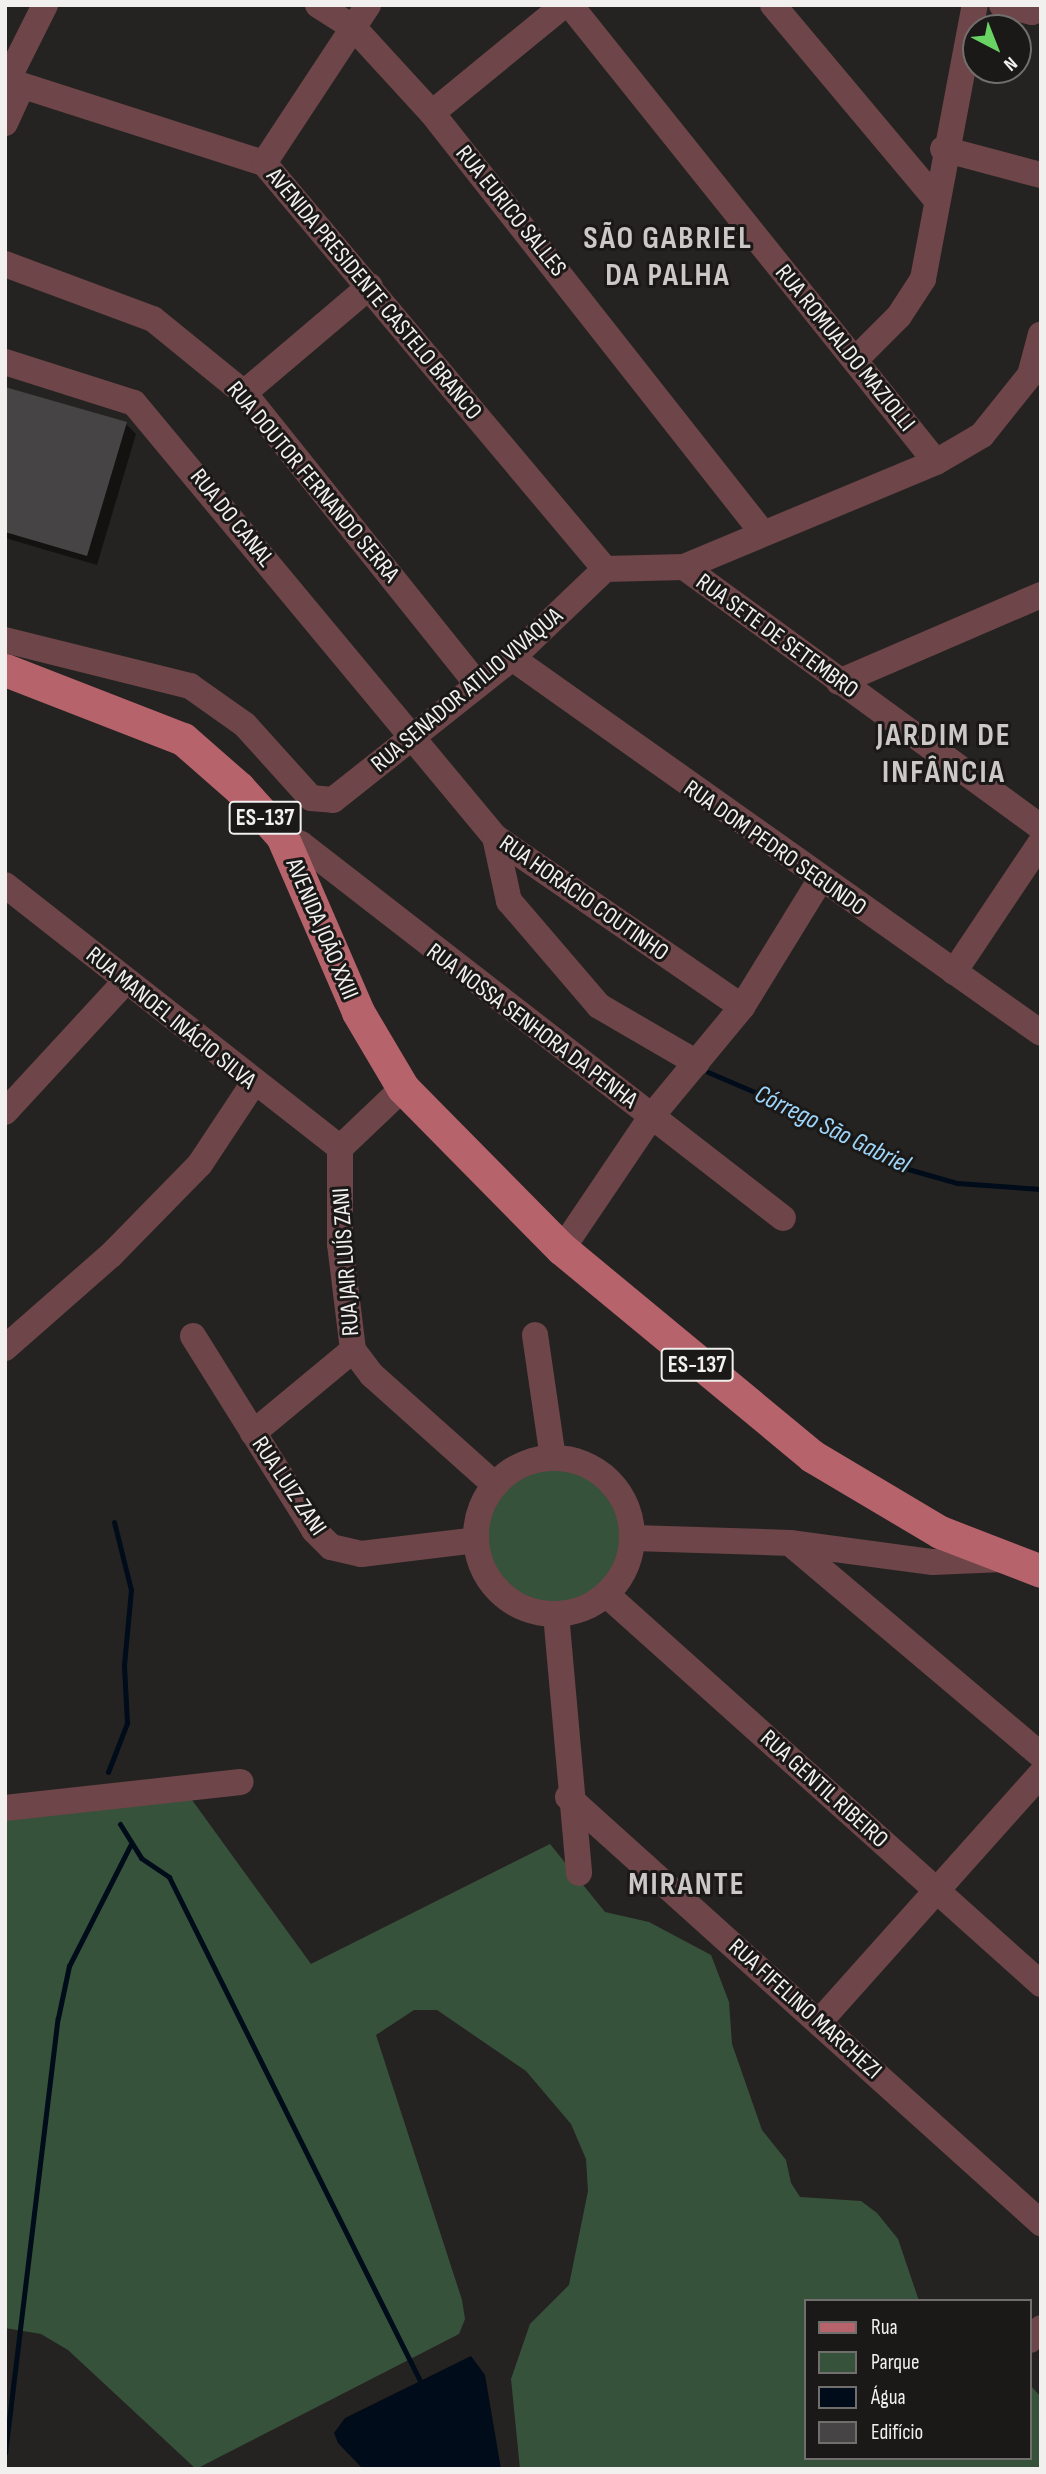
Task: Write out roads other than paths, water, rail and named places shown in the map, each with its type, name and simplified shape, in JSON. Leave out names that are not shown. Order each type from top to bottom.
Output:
[{"type":"main road","name":"AVENIDA JOÃO XXIII","points":[[5,670],[183,739],[282,836],[358,1012],[403,1088]]},
{"type":"main road","name":"ES-137","points":[[403,1088],[562,1249],[812,1456],[940,1532],[1041,1571]]},
{"type":"street","points":[[5,124],[11,83],[46,5]]},
{"type":"street","name":"RUA EURICO SALLES","points":[[318,5],[354,28],[432,113],[762,532]]},
{"type":"street","points":[[264,163],[368,5]]},
{"type":"street","points":[[432,113],[564,5]]},
{"type":"street","name":"RUA ROMUALDO MAZIOLLI","points":[[570,5],[936,462]]},
{"type":"street","points":[[773,5],[935,198]]},
{"type":"street","points":[[855,360],[899,316],[923,279],[943,149],[975,5]]},
{"type":"street","points":[[1002,5],[1032,12],[1039,5]]},
{"type":"street","name":"AVENIDA PRESIDENTE CASTELO BRANCO","points":[[11,83],[264,163],[605,569]]},
{"type":"street","points":[[943,149],[1041,175]]},
{"type":"street","name":"RUA DOUTOR FERNANDO SERRA","points":[[5,264],[153,319],[244,393],[478,685]]},
{"type":"street","points":[[244,393],[370,286]]},
{"type":"street","points":[[605,569],[684,568],[762,532],[936,462],[982,435],[1036,378],[1041,334]]},
{"type":"street","name":"RUA DO CANAL","points":[[5,362],[121,396],[147,414],[413,740]]},
{"type":"street","name":"RUA SETE DE SETEMBRO","points":[[684,568],[1041,827]]},
{"type":"street","name":"RUA SENADOR ATILIO VIVAQUA","points":[[5,640],[190,686],[245,725],[293,780],[312,797],[333,800],[413,740],[512,658],[605,569]]},
{"type":"street","points":[[839,682],[1041,595]]},
{"type":"street","name":"RUA DOM PEDRO SEGUNDO","points":[[512,658],[819,882],[1041,1033]]},
{"type":"street","name":"RUA HORÁCIO COUTINHO","points":[[413,740],[495,837],[742,1007]]},
{"type":"street","name":"RUA NOSSA SENHORA DA PENHA","points":[[282,836],[301,844],[783,1218]]},
{"type":"street","points":[[495,837],[509,901],[599,1006],[697,1063]]},
{"type":"street","points":[[954,972],[1041,842]]},
{"type":"street","points":[[562,1249],[651,1117],[742,1007],[819,882]]},
{"type":"street","name":"RUA MANOEL INÁCIO SILVA","points":[[5,886],[253,1084],[340,1148]]},
{"type":"street","points":[[5,1112],[126,981]]},
{"type":"street","points":[[5,1348],[111,1255],[200,1164],[253,1084]]},
{"type":"street","points":[[340,1148],[403,1088]]},
{"type":"street","name":"RUA JAIR LUÍS ZANI","points":[[340,1148],[340,1244],[353,1350],[372,1375],[495,1485]]},
{"type":"street","points":[[535,1335],[553,1458]]},
{"type":"street","name":"RUA LUIZ ZANI","points":[[193,1336],[314,1530],[331,1546],[361,1554],[476,1540]]},
{"type":"street","points":[[253,1433],[353,1350]]},
{"type":"street","points":[[553,1458],[601,1473],[629,1513],[633,1538],[627,1564],[607,1595],[581,1610],[556,1614],[513,1603],[494,1587],[476,1540],[484,1502],[495,1485],[512,1471],[553,1458]]},
{"type":"street","points":[[633,1538],[789,1544],[933,1562],[1008,1559]]},
{"type":"street","points":[[789,1544],[1041,1755]]},
{"type":"street","name":"RUA GENTIL RIBEIRO","points":[[607,1595],[1041,1984]]},
{"type":"street","points":[[556,1614],[568,1797],[579,1872]]},
{"type":"street","points":[[820,2021],[1041,1774]]},
{"type":"street","points":[[5,1808],[242,1782]]},
{"type":"street","name":"RUA FIFELINO MARCHEZI","points":[[568,1797],[820,2021],[1041,2223]]},
{"type":"water","points":[[471,2356],[485,2375],[501,2469],[363,2469],[338,2443],[334,2433],[345,2418]]},
{"type":"waterway","name":"Córrego São Gabriel","points":[[708,1072],[829,1124],[894,1165],[957,1183],[1041,1189]]},
{"type":"waterway","points":[[108,1772],[127,1723],[124,1665],[131,1590],[114,1522]]},
{"type":"waterway","points":[[120,1824],[141,1858],[169,1877],[423,2387]]},
{"type":"waterway","points":[[5,2453],[58,2018],[69,1966],[130,1846]]},
{"type":"district","name":"SÃO GABRIEL DA PALHA","points":[[668,258]]},
{"type":"district","name":"JARDIM DE INFÂNCIA","points":[[944,756]]},
{"type":"district","name":"MIRANTE","points":[[687,1885]]}]
